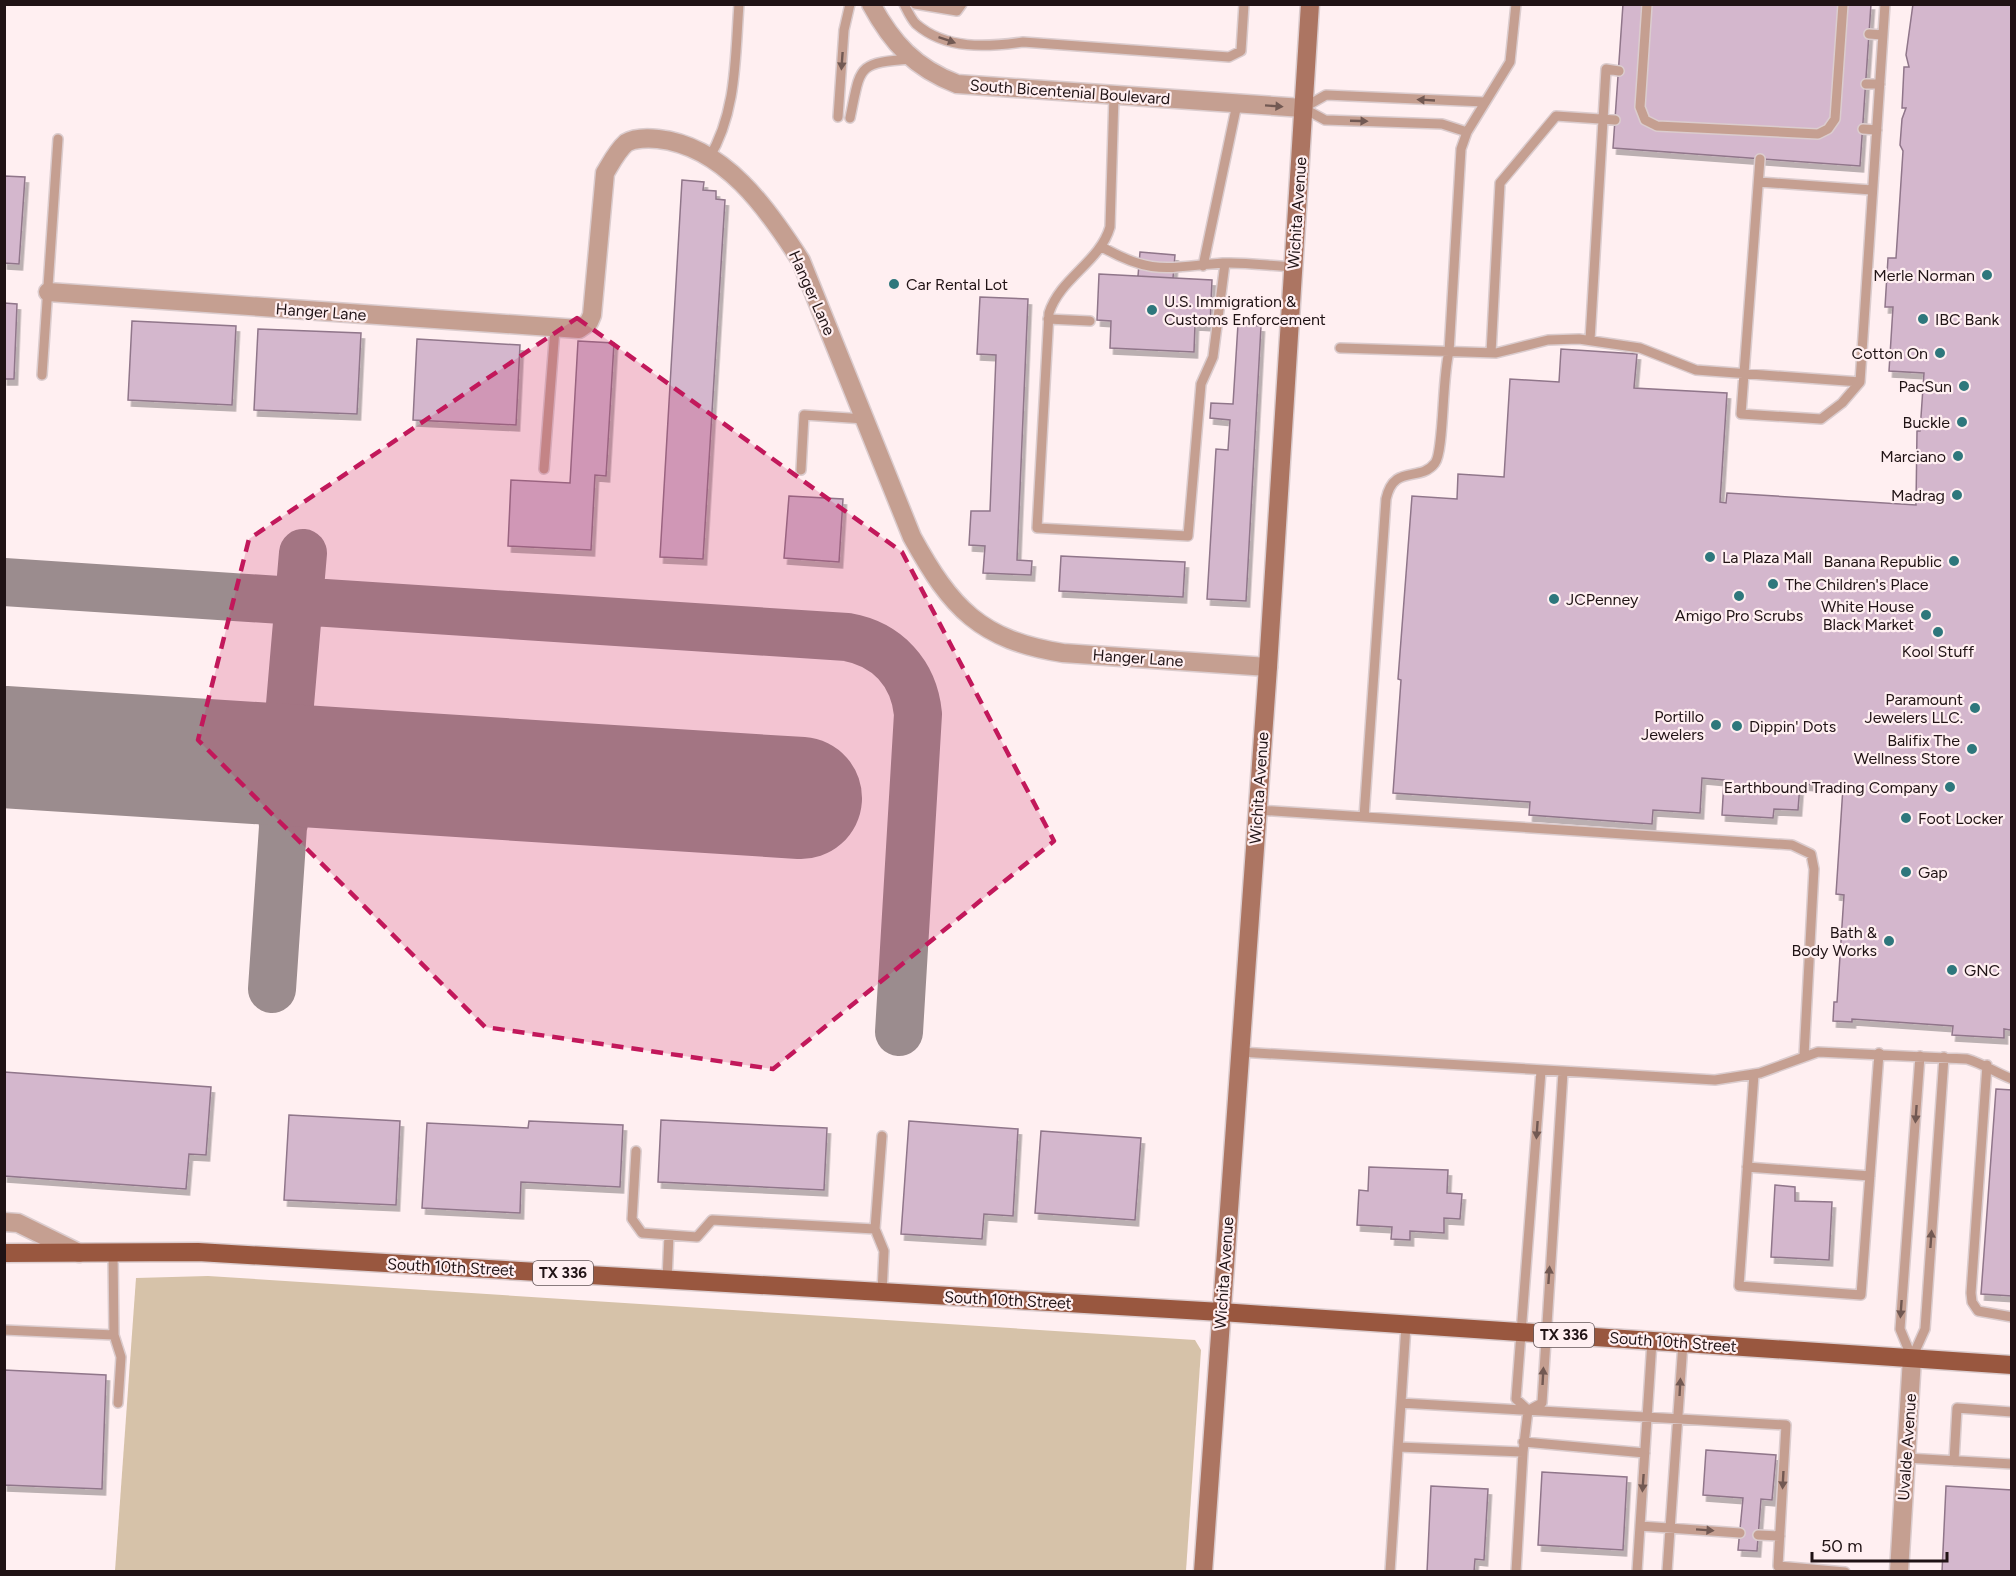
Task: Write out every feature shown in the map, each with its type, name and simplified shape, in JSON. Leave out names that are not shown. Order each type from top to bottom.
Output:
[{"type":"main road","name":"Wichita Avenue","points":[[1203,1572],[1268,667],[1310,4]]},
{"type":"main road","name":"South 10th Street","points":[[4,1253],[198,1252],[1221,1312],[2012,1365]]},
{"type":"street","name":"South Bicentenial Boulevard","points":[[871,4],[888,34],[911,59],[927,70],[957,84],[1303,108]]},
{"type":"street","name":"Hanger Lane","points":[[48,292],[555,329],[584,327],[592,315],[605,173],[615,155],[628,142],[649,138],[673,140],[696,149],[740,180],[775,219],[801,261],[912,537],[934,577],[958,608],[993,633],[1031,648],[1063,653],[1268,667]]},
{"type":"street","points":[[4,1222],[18,1223],[79,1253]]},
{"type":"street","name":"Uvalde Avenue","points":[[1899,1572],[1912,1358]]},
{"type":"lane","points":[[709,158],[722,137],[732,95],[739,4]]},
{"type":"lane","points":[[838,117],[844,30],[850,4]]},
{"type":"lane","points":[[904,4],[916,24],[948,42],[990,47],[1023,42],[1229,57],[1241,51],[1244,4]]},
{"type":"lane","points":[[915,4],[957,11],[962,4]]},
{"type":"lane","points":[[1364,817],[1386,499],[1388,489],[1399,476],[1428,469],[1437,460],[1443,371],[1449,352],[1458,170],[1467,132],[1510,62],[1516,4]]},
{"type":"lane","points":[[1647,4],[1640,107],[1645,120],[1657,126],[1818,134],[1828,129],[1835,119],[1843,4]]},
{"type":"lane","points":[[1760,159],[1741,414],[1821,419],[1842,403],[1860,382],[1885,4]]},
{"type":"lane","points":[[1869,34],[1883,35]]},
{"type":"lane","points":[[850,118],[863,69],[871,63],[911,59]]},
{"type":"lane","points":[[1590,340],[1606,69],[1619,71]]},
{"type":"lane","points":[[1866,84],[1880,84]]},
{"type":"lane","points":[[1114,95],[1110,226],[1102,247],[1056,297],[1048,319],[1037,528],[1188,537],[1201,384],[1214,357],[1225,263]]},
{"type":"lane","points":[[1303,108],[1326,95],[1485,102]]},
{"type":"lane","points":[[1203,266],[1237,104]]},
{"type":"lane","points":[[1303,108],[1325,120],[1442,124],[1467,132]]},
{"type":"lane","points":[[1491,353],[1500,183],[1556,116],[1615,120]]},
{"type":"lane","points":[[1863,129],[1876,130]]},
{"type":"lane","points":[[42,375],[58,139]]},
{"type":"lane","points":[[1759,182],[1872,190]]},
{"type":"lane","points":[[1102,247],[1130,263],[1157,268],[1225,263],[1293,267]]},
{"type":"lane","points":[[1048,319],[1090,321]]},
{"type":"lane","points":[[544,469],[555,329]]},
{"type":"lane","points":[[1340,348],[1491,353],[1562,338],[1640,348],[1696,370],[1860,382]]},
{"type":"lane","points":[[801,470],[804,415],[865,420]]},
{"type":"lane","points":[[1257,810],[1792,845],[1803,848],[1811,854],[1815,868],[1804,1056]]},
{"type":"lane","points":[[1240,1052],[1715,1080],[1754,1074],[1818,1052],[1880,1053],[1967,1059],[1987,1065],[1998,1074],[2012,1079]]},
{"type":"lane","points":[[1754,1074],[1739,1286],[1861,1295],[1880,1053]]},
{"type":"lane","points":[[1912,1358],[1900,1329],[1920,1056]]},
{"type":"lane","points":[[1912,1358],[1925,1329],[1944,1057]]},
{"type":"lane","points":[[1987,1065],[1971,1293],[1978,1311],[2012,1317]]},
{"type":"lane","points":[[1528,1410],[1516,1399],[1541,1071]]},
{"type":"lane","points":[[1528,1410],[1542,1403],[1563,1072]]},
{"type":"lane","points":[[882,1136],[875,1229],[884,1251],[882,1292]]},
{"type":"lane","points":[[636,1151],[632,1219],[642,1233],[698,1237],[712,1220],[875,1229]]},
{"type":"lane","points":[[1747,1167],[1870,1176]]},
{"type":"lane","points":[[667,1280],[669,1235]]},
{"type":"lane","points":[[113,1252],[114,1335],[121,1357],[118,1404]]},
{"type":"lane","points":[[1390,1572],[1406,1325]]},
{"type":"lane","points":[[4,1330],[114,1335]]},
{"type":"lane","points":[[1637,1572],[1652,1341]]},
{"type":"lane","points":[[1667,1572],[1683,1343]]},
{"type":"lane","points":[[1401,1402],[1786,1425],[1778,1566],[1845,1572]]},
{"type":"lane","points":[[1954,1461],[1957,1408],[2012,1412]]},
{"type":"lane","points":[[1516,1572],[1523,1447],[1528,1410]]},
{"type":"lane","points":[[1398,1447],[1523,1447],[1645,1453]]},
{"type":"lane","points":[[1906,1458],[2012,1464]]},
{"type":"lane","points":[[1640,1526],[1740,1533]]},
{"type":"lane","points":[[1758,1535],[1780,1536]]},
{"type":"highlighted area","points":[[577,318],[902,552],[1054,841],[773,1069],[485,1027],[198,740],[249,539]]},
{"type":"shaded area","points":[[208,1276],[1195,1340],[1201,1350],[1186,1571],[115,1571],[136,1278]]},
{"type":"building","points":[[1623,4],[1871,4],[1860,166],[1613,148]]},
{"type":"building","name":"La Plaza Mall","points":[[1913,4],[2012,4],[2012,1027],[2010,1030],[2004,1029],[2004,1038],[1952,1035],[1953,1026],[1852,1019],[1852,1022],[1833,1021],[1834,1002],[1837,1002],[1844,895],[1836,894],[1843,787],[1800,784],[1798,810],[1774,809],[1773,818],[1722,815],[1724,780],[1702,778],[1700,813],[1653,810],[1652,824],[1529,815],[1530,802],[1393,793],[1401,680],[1398,679],[1412,496],[1457,499],[1458,474],[1504,477],[1510,379],[1559,382],[1561,349],[1637,354],[1634,388],[1727,393],[1720,502],[1726,503],[1727,493],[1916,505],[1917,431],[1920,431],[1924,373],[1889,371],[1893,307],[1885,307],[1888,258],[1896,258],[1903,151],[1900,145],[1902,119],[1906,108],[1902,108],[1904,67],[1909,67],[1906,55]]},
{"type":"building","points":[[4,176],[25,177],[19,264],[4,263]]},
{"type":"building","points":[[682,180],[704,182],[703,190],[716,191],[716,199],[725,200],[703,559],[660,557]]},
{"type":"building","points":[[1140,252],[1175,255],[1173,278],[1138,276]]},
{"type":"building","points":[[1099,274],[1212,280],[1210,325],[1195,324],[1194,352],[1110,348],[1111,321],[1097,320]]},
{"type":"building","points":[[980,297],[1028,299],[1017,560],[1032,561],[1031,575],[983,573],[985,546],[969,545],[971,511],[990,511],[996,355],[977,354]]},
{"type":"building","points":[[4,303],[17,304],[14,379],[4,379]]},
{"type":"building","points":[[132,321],[236,326],[232,405],[128,400]]},
{"type":"building","points":[[1238,324],[1261,326],[1246,601],[1207,599],[1216,449],[1228,450],[1230,420],[1210,418],[1211,403],[1233,404]]},
{"type":"building","points":[[258,329],[361,333],[357,414],[254,410]]},
{"type":"building","points":[[417,339],[520,345],[516,425],[413,420]]},
{"type":"building","points":[[578,341],[614,343],[606,476],[595,475],[591,550],[508,546],[511,480],[570,483]]},
{"type":"building","points":[[789,496],[843,499],[839,562],[784,558]]},
{"type":"building","points":[[1061,556],[1185,562],[1183,597],[1059,591]]},
{"type":"building","points":[[4,1072],[211,1087],[206,1155],[189,1154],[186,1189],[4,1176]]},
{"type":"building","points":[[1996,1089],[2012,1090],[2012,1296],[1981,1294]]},
{"type":"building","points":[[289,1115],[400,1121],[396,1205],[284,1200]]},
{"type":"building","points":[[661,1120],[827,1128],[824,1190],[658,1182]]},
{"type":"building","points":[[529,1121],[623,1125],[620,1187],[521,1182],[520,1213],[422,1208],[427,1123],[528,1128]]},
{"type":"building","points":[[909,1121],[1018,1129],[1013,1216],[984,1214],[982,1239],[901,1234]]},
{"type":"building","points":[[1041,1131],[1141,1138],[1135,1220],[1035,1213]]},
{"type":"building","points":[[1369,1167],[1448,1170],[1447,1193],[1462,1194],[1460,1219],[1444,1218],[1444,1233],[1410,1231],[1410,1240],[1391,1239],[1392,1227],[1357,1225],[1359,1190],[1368,1191]]},
{"type":"building","points":[[1775,1185],[1795,1187],[1795,1201],[1832,1202],[1829,1260],[1771,1257]]},
{"type":"building","points":[[4,1370],[106,1375],[102,1489],[4,1485]]},
{"type":"building","points":[[1706,1450],[1776,1455],[1772,1500],[1761,1499],[1757,1551],[1738,1550],[1743,1498],[1703,1495]]},
{"type":"building","points":[[1542,1472],[1627,1477],[1623,1550],[1538,1545]]},
{"type":"building","points":[[1431,1486],[1488,1489],[1484,1560],[1475,1559],[1474,1572],[1427,1572]]},
{"type":"building","points":[[1946,1486],[2012,1490],[2012,1572],[1942,1572]]},
{"type":"taxiway","points":[[220,761],[242,756],[261,748],[277,735],[289,716],[303,553]]},
{"type":"taxiway","points":[[4,582],[847,637],[874,646],[886,654],[904,673],[911,686],[918,714],[899,1032]]},
{"type":"taxiway","points":[[220,761],[244,770],[264,783],[272,791],[281,813],[283,827],[272,989]]},
{"type":"taxiway","points":[[283,827],[292,802],[308,785],[329,775],[355,769]]},
{"type":"runway","points":[[4,747],[801,798]]},
{"type":"place","name":"Merle Norman","points":[[1987,275]]},
{"type":"place","name":"Car Rental Lot","points":[[894,284]]},
{"type":"place","name":"U.S. Immigration & Customs Enforcement","points":[[1152,310]]},
{"type":"place","name":"IBC Bank","points":[[1923,319]]},
{"type":"place","name":"Cotton On","points":[[1940,353]]},
{"type":"place","name":"PacSun","points":[[1964,386]]},
{"type":"place","name":"Buckle","points":[[1962,422]]},
{"type":"place","name":"Marciano","points":[[1958,456]]},
{"type":"place","name":"Madrag","points":[[1957,495]]},
{"type":"place","name":"La Plaza Mall","points":[[1710,557]]},
{"type":"place","name":"Banana Republic","points":[[1954,561]]},
{"type":"place","name":"The Children's Place","points":[[1773,584]]},
{"type":"place","name":"Amigo Pro Scrubs","points":[[1739,596]]},
{"type":"place","name":"JCPenney","points":[[1554,599]]},
{"type":"place","name":"White House Black Market","points":[[1926,615]]},
{"type":"place","name":"Kool Stuff","points":[[1938,632]]},
{"type":"place","name":"Paramount Jewelers LLC.","points":[[1975,708]]},
{"type":"place","name":"Portillo Jewelers","points":[[1716,725]]},
{"type":"place","name":"Dippin' Dots","points":[[1737,726]]},
{"type":"place","name":"Balifix The Wellness Store","points":[[1972,749]]},
{"type":"place","name":"Earthbound Trading Company","points":[[1950,787]]},
{"type":"place","name":"Foot Locker","points":[[1906,818]]},
{"type":"place","name":"Gap","points":[[1906,872]]},
{"type":"place","name":"Bath & Body Works","points":[[1889,941]]},
{"type":"place","name":"GNC","points":[[1952,970]]}]
